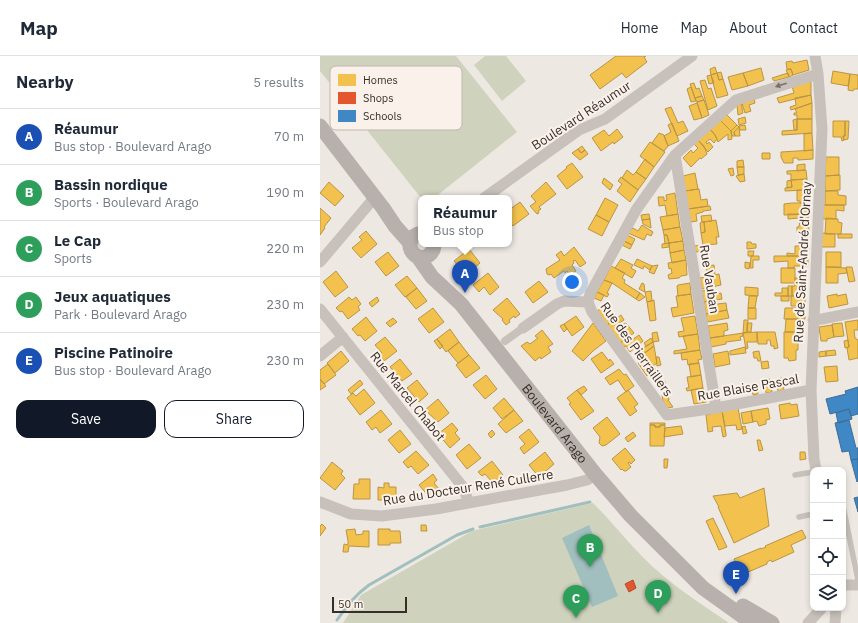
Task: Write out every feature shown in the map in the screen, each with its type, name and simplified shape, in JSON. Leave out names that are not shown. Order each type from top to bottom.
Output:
[{"type":"main road","points":[[320,126],[379,202],[395,226],[417,236]]},
{"type":"main road","name":"Boulevard Arago","points":[[417,236],[411,250],[418,256],[432,276],[449,291],[486,335],[631,516],[703,588],[752,623]]},
{"type":"main road","points":[[418,256],[428,256],[433,247]]},
{"type":"main road","name":"Boulevard Arago","points":[[434,247],[449,291]]},
{"type":"main road","name":"Boulevard Arago","points":[[666,551],[739,604],[772,623]]},
{"type":"street","name":"Boulevard Réaumur","points":[[488,195],[579,130],[605,119],[692,56]]},
{"type":"street","name":"Rue de Saint-André d'Ornay","points":[[815,56],[818,74],[822,129],[810,390],[815,467]]},
{"type":"street","name":"Rue des Pierraillers","points":[[667,415],[592,312],[588,302],[590,294],[636,210],[675,155],[736,100],[818,74]]},
{"type":"street","name":"Rue Vauban","points":[[675,155],[716,408]]},
{"type":"street","points":[[320,262],[379,202]]},
{"type":"street","points":[[505,341],[557,304],[564,301],[588,302]]},
{"type":"street","name":"Rue Marcel Chabot","points":[[320,309],[463,487],[469,503]]},
{"type":"street","points":[[813,320],[858,312]]},
{"type":"street","points":[[320,356],[343,337]]},
{"type":"street","name":"Rue Blaise Pascal","points":[[667,415],[716,408],[810,390]]},
{"type":"street","name":"Rue du Docteur René Cullerre","points":[[320,502],[351,514],[382,516],[428,510],[567,485],[587,480],[596,474]]},
{"type":"street","points":[[846,585],[858,585]]},
{"type":"street","points":[[808,623],[819,611]]},
{"type":"street","points":[[835,623],[836,611]]},
{"type":"lane","points":[[795,475],[810,471]]},
{"type":"lane","points":[[799,517],[810,515]]},
{"type":"lane","points":[[846,521],[858,580]]},
{"type":"green space","points":[[320,56],[456,56],[517,132],[438,195],[419,195],[367,130],[462,130],[462,66],[330,66],[330,84],[320,71]]},
{"type":"green space","points":[[485,56],[506,56],[526,81],[502,101],[474,65]]},
{"type":"green space","points":[[593,503],[643,557],[661,574],[729,623],[343,623],[361,595],[472,531]]},
{"type":"water","points":[[589,525],[618,596],[592,607],[562,538]]},
{"type":"building: Homes","points":[[616,56],[646,56],[644,57],[647,62],[626,78],[622,73],[600,89],[590,75]]},
{"type":"building: Homes","points":[[807,60],[809,70],[793,75],[791,69],[787,69],[786,62],[792,61],[793,63]]},
{"type":"building: Homes","points":[[715,67],[717,73],[711,75],[710,69]]},
{"type":"building: Homes","points":[[761,68],[764,80],[748,86],[743,73]]},
{"type":"building: Homes","points":[[791,69],[793,75],[789,77],[786,70]]},
{"type":"building: Homes","points":[[833,71],[850,74],[848,86],[831,83]]},
{"type":"building: Homes","points":[[721,72],[723,79],[719,80],[717,73]]},
{"type":"building: Homes","points":[[717,73],[719,80],[723,79],[728,95],[717,98],[711,75]]},
{"type":"building: Homes","points":[[743,73],[748,86],[732,90],[728,77]]},
{"type":"building: Homes","points":[[788,73],[789,77],[774,81],[772,78]]},
{"type":"building: Homes","points":[[850,74],[858,75],[858,89],[854,89],[853,91],[848,90]]},
{"type":"building: Homes","points":[[711,75],[714,83],[709,84],[707,76]]},
{"type":"building: Homes","points":[[705,80],[708,89],[711,88],[717,106],[708,110],[700,81]]},
{"type":"building: Homes","points":[[811,80],[811,95],[779,103],[777,98],[794,93],[792,86]]},
{"type":"building: Homes","points":[[694,83],[696,89],[699,88],[702,96],[695,98],[690,84]]},
{"type":"building: Homes","points":[[691,87],[696,101],[691,102],[687,89]]},
{"type":"building: Homes","points":[[811,95],[812,103],[791,110],[790,107],[796,105],[795,98]]},
{"type":"building: Homes","points":[[702,96],[704,100],[697,102],[695,98]]},
{"type":"building: Homes","points":[[754,99],[755,103],[749,105],[751,111],[745,113],[742,103]]},
{"type":"building: Homes","points":[[704,100],[709,115],[702,118],[697,102]]},
{"type":"building: Homes","points":[[697,103],[702,118],[694,120],[689,106]]},
{"type":"building: Homes","points":[[741,103],[743,113],[738,115],[737,105]]},
{"type":"building: Homes","points":[[812,103],[812,119],[797,119],[797,115],[794,115],[794,113],[797,113],[795,109]]},
{"type":"building: Homes","points":[[671,107],[678,123],[683,121],[688,131],[677,136],[665,109]]},
{"type":"building: Homes","points":[[726,114],[737,125],[731,131],[720,120]]},
{"type":"building: Homes","points":[[745,117],[746,123],[739,125],[738,119]]},
{"type":"building: Homes","points":[[797,119],[797,130],[794,130],[793,120]]},
{"type":"building: Homes","points":[[797,119],[812,119],[812,133],[782,135],[782,131],[797,130]]},
{"type":"building: Homes","points":[[720,120],[731,131],[732,139],[728,140],[728,134],[718,142],[710,129]]},
{"type":"building: Homes","points":[[833,121],[845,121],[845,136],[843,136],[844,140],[842,141],[841,137],[833,137]]},
{"type":"building: Homes","points":[[845,121],[849,121],[848,139],[844,140],[843,136],[845,136]]},
{"type":"building: Homes","points":[[672,123],[679,141],[668,146],[664,136],[671,132],[668,125]]},
{"type":"building: Homes","points":[[737,125],[739,127],[734,132],[735,136],[732,136],[731,131]]},
{"type":"building: Homes","points":[[745,125],[746,130],[740,130],[739,126]]},
{"type":"building: Homes","points":[[739,127],[740,136],[735,136],[734,132]]},
{"type":"building: Homes","points":[[617,129],[623,137],[601,151],[592,138],[604,130],[609,136]]},
{"type":"building: Homes","points":[[710,129],[717,139],[714,143],[710,139],[706,142],[707,144],[709,142],[713,147],[708,152],[698,140]]},
{"type":"building: Homes","points":[[659,133],[664,135],[668,146],[664,151],[652,143]]},
{"type":"building: Homes","points":[[812,133],[813,150],[804,151],[804,134]]},
{"type":"building: Homes","points":[[698,140],[704,146],[707,154],[701,159],[700,158],[691,167],[683,158],[691,150],[693,153],[698,148],[694,144]]},
{"type":"building: Homes","points":[[650,142],[665,152],[654,167],[640,156]]},
{"type":"building: Homes","points":[[582,146],[585,150],[581,153],[578,149]]},
{"type":"building: Homes","points":[[578,149],[581,153],[585,150],[588,154],[580,160],[572,153]]},
{"type":"building: Homes","points":[[813,150],[813,159],[798,160],[798,158],[793,158],[793,163],[784,163],[781,157],[781,152]]},
{"type":"building: Homes","points":[[762,153],[770,153],[770,159],[762,159]]},
{"type":"building: Homes","points":[[826,157],[839,157],[839,175],[825,176]]},
{"type":"building: Homes","points":[[645,159],[654,167],[646,179],[636,172]]},
{"type":"building: Homes","points":[[743,160],[744,167],[737,167],[737,161]]},
{"type":"building: Homes","points":[[572,163],[583,177],[567,189],[557,176]]},
{"type":"building: Homes","points":[[805,164],[805,170],[797,171],[797,165]]},
{"type":"building: Homes","points":[[737,167],[744,167],[744,174],[738,175]]},
{"type":"building: Homes","points":[[733,168],[734,175],[731,176],[728,169]]},
{"type":"building: Homes","points":[[627,170],[633,175],[636,172],[646,179],[638,190],[622,178]]},
{"type":"building: Homes","points":[[806,170],[807,179],[791,180],[791,174],[787,174],[787,171]]},
{"type":"building: Homes","points":[[695,173],[698,189],[685,191],[683,176]]},
{"type":"building: Homes","points":[[744,174],[745,181],[740,182],[736,176]]},
{"type":"building: Homes","points":[[840,175],[840,190],[825,191],[825,176]]},
{"type":"building: Homes","points":[[621,177],[638,190],[630,202],[617,191],[622,184],[618,181]]},
{"type":"building: Homes","points":[[604,178],[613,185],[610,190],[602,183]]},
{"type":"building: Homes","points":[[807,179],[807,190],[785,191],[785,188],[792,187],[791,180]]},
{"type":"building: Homes","points":[[791,180],[792,187],[787,188],[787,181]]},
{"type":"building: Homes","points":[[329,182],[344,196],[335,206],[320,193]]},
{"type":"building: Homes","points":[[546,182],[556,194],[539,207],[541,209],[537,214],[530,206],[536,202],[531,196]]},
{"type":"building: Homes","points":[[699,189],[701,200],[707,199],[708,206],[688,209],[685,191]]},
{"type":"building: Homes","points":[[797,190],[810,190],[810,203],[800,203],[800,201],[797,201]]},
{"type":"building: Homes","points":[[825,191],[838,191],[838,195],[846,196],[846,205],[825,205]]},
{"type":"building: Homes","points":[[675,193],[678,214],[667,216],[665,205],[659,206],[658,197],[664,197],[664,201],[667,200],[666,195]]},
{"type":"building: Homes","points":[[605,198],[618,205],[609,222],[596,215]]},
{"type":"building: Homes","points":[[520,202],[529,214],[513,226],[512,224],[512,208]]},
{"type":"building: Homes","points":[[810,203],[810,214],[784,215],[784,204]]},
{"type":"building: Homes","points":[[823,205],[844,205],[844,211],[836,210],[836,219],[823,219]]},
{"type":"building: Homes","points":[[710,206],[711,210],[696,214],[697,221],[691,222],[688,209]]},
{"type":"building: Homes","points":[[320,208],[331,218],[320,235]]},
{"type":"building: Homes","points":[[649,214],[650,219],[642,220],[641,215]]},
{"type":"building: Homes","points":[[678,214],[680,227],[663,230],[660,217]]},
{"type":"building: Homes","points":[[788,214],[808,214],[809,233],[797,233],[800,218],[788,219]]},
{"type":"building: Homes","points":[[596,215],[609,222],[602,236],[588,229]]},
{"type":"building: Homes","points":[[711,215],[712,221],[702,222],[701,216]]},
{"type":"building: Homes","points":[[826,218],[838,219],[838,222],[842,223],[841,234],[825,234]]},
{"type":"building: Homes","points":[[650,219],[651,228],[643,224],[642,220]]},
{"type":"building: Homes","points":[[716,220],[719,237],[716,237],[717,244],[703,245],[701,233],[705,232],[704,222]]},
{"type":"building: Homes","points":[[704,222],[705,232],[701,233],[700,223]]},
{"type":"building: Homes","points":[[642,225],[653,232],[651,236],[647,234],[644,240],[628,233],[633,228],[638,231]]},
{"type":"building: Homes","points":[[680,227],[683,241],[669,243],[667,235],[664,235],[663,230]]},
{"type":"building: Homes","points":[[366,231],[377,244],[361,258],[352,248],[362,240],[359,237]]},
{"type":"building: Homes","points":[[822,233],[835,234],[835,247],[821,247]]},
{"type":"building: Homes","points":[[838,234],[852,234],[852,238],[838,238]]},
{"type":"building: Homes","points":[[627,235],[635,239],[632,245],[624,241]]},
{"type":"building: Homes","points":[[664,235],[667,235],[669,243],[665,244]]},
{"type":"building: Homes","points":[[624,241],[632,245],[630,249],[622,245]]},
{"type":"building: Homes","points":[[683,241],[684,250],[670,253],[669,243]]},
{"type":"building: Homes","points":[[747,242],[756,244],[756,248],[747,249]]},
{"type":"building: Homes","points":[[669,243],[669,247],[662,248],[662,244]]},
{"type":"building: Homes","points":[[703,245],[704,251],[696,252],[694,246]]},
{"type":"building: Homes","points":[[795,246],[809,246],[808,256],[787,256],[787,253],[795,254]]},
{"type":"building: Homes","points":[[574,247],[586,263],[580,267],[575,260],[573,261],[574,263],[572,265],[576,271],[570,275],[567,271],[565,273],[564,271],[554,278],[551,274],[547,274],[546,269],[560,260],[556,255],[561,251],[564,256]]},
{"type":"building: Homes","points":[[469,249],[480,263],[466,275],[454,261]]},
{"type":"building: Homes","points":[[684,250],[686,260],[672,263],[670,253]]},
{"type":"building: Homes","points":[[748,251],[754,251],[753,256],[748,256]]},
{"type":"building: Homes","points":[[388,252],[399,266],[386,276],[375,262]]},
{"type":"building: Homes","points":[[826,252],[841,252],[841,267],[826,267]]},
{"type":"building: Homes","points":[[751,256],[759,256],[759,260],[753,260],[753,268],[750,268]]},
{"type":"building: Homes","points":[[774,256],[808,256],[808,266],[794,266],[794,268],[788,268],[788,261],[774,262]]},
{"type":"building: Homes","points":[[621,259],[633,265],[631,268],[636,271],[632,278],[615,268]]},
{"type":"building: Homes","points":[[637,259],[652,266],[650,270],[644,266],[643,269],[634,265]]},
{"type":"building: Homes","points":[[686,260],[687,275],[669,279],[668,275],[672,273],[671,268],[669,269],[668,263]]},
{"type":"building: Homes","points":[[745,262],[750,263],[749,269],[745,268]]},
{"type":"building: Homes","points":[[658,265],[654,274],[649,272],[652,266]]},
{"type":"building: Homes","points":[[714,265],[715,275],[708,276],[706,266]]},
{"type":"building: Homes","points":[[611,266],[625,273],[622,278],[625,280],[624,283],[640,293],[636,299],[612,283],[604,280]]},
{"type":"building: Homes","points":[[826,267],[846,268],[847,273],[838,274],[838,283],[826,283]]},
{"type":"building: Homes","points":[[846,267],[852,267],[855,281],[849,282]]},
{"type":"building: Homes","points":[[781,268],[795,268],[795,283],[781,283]]},
{"type":"building: Homes","points":[[336,271],[348,287],[335,297],[323,282]]},
{"type":"building: Homes","points":[[488,273],[499,287],[490,295],[484,287],[479,292],[473,285]]},
{"type":"building: Homes","points":[[719,274],[721,285],[702,289],[700,278]]},
{"type":"building: Homes","points":[[407,276],[417,288],[405,297],[395,285]]},
{"type":"building: Homes","points":[[795,278],[806,278],[805,296],[792,296],[792,286],[795,286]]},
{"type":"building: Homes","points":[[604,280],[612,283],[607,293],[609,294],[607,297],[597,292]]},
{"type":"building: Homes","points":[[539,281],[548,292],[533,303],[525,292]]},
{"type":"building: Homes","points":[[642,283],[644,284],[645,292],[639,289]]},
{"type":"building: Homes","points":[[690,283],[691,294],[678,296],[677,286]]},
{"type":"building: Homes","points":[[788,286],[792,286],[792,296],[788,296]]},
{"type":"building: Homes","points":[[745,287],[758,288],[758,296],[745,295]]},
{"type":"building: Homes","points":[[417,288],[427,301],[416,309],[406,297]]},
{"type":"building: Homes","points":[[782,288],[788,288],[788,296],[775,296],[775,293],[782,293]]},
{"type":"building: Homes","points":[[714,289],[715,294],[721,293],[722,299],[704,302],[702,291]]},
{"type":"building: Homes","points":[[651,291],[652,301],[647,302],[645,292]]},
{"type":"building: Homes","points":[[597,292],[604,295],[601,301],[594,298]]},
{"type":"building: Homes","points":[[640,293],[645,297],[639,301],[636,299]]},
{"type":"building: Homes","points":[[691,294],[694,313],[673,317],[671,308],[678,307],[676,296]]},
{"type":"building: Homes","points":[[837,294],[837,296],[846,294],[848,304],[829,308],[827,296]]},
{"type":"building: Homes","points":[[749,296],[757,296],[755,308],[748,308]]},
{"type":"building: Homes","points":[[781,296],[789,296],[789,301],[781,301]]},
{"type":"building: Homes","points":[[791,296],[805,296],[805,306],[791,306]]},
{"type":"building: Homes","points":[[349,297],[352,300],[356,297],[361,304],[358,307],[360,310],[348,319],[342,311],[340,312],[336,308]]},
{"type":"building: Homes","points":[[377,297],[379,301],[372,307],[369,303]]},
{"type":"building: Homes","points":[[507,298],[520,314],[515,318],[514,316],[506,325],[502,320],[503,319],[493,310]]},
{"type":"building: Homes","points":[[654,300],[656,320],[650,321],[647,302]]},
{"type":"building: Homes","points":[[716,300],[717,304],[726,303],[727,310],[706,314],[704,302]]},
{"type":"building: Homes","points":[[607,304],[617,317],[607,325],[597,311]]},
{"type":"building: Homes","points":[[433,308],[444,322],[429,333],[418,319]]},
{"type":"building: Homes","points":[[748,308],[756,308],[756,319],[748,319]]},
{"type":"building: Homes","points":[[785,308],[805,308],[805,319],[784,319]]},
{"type":"building: Homes","points":[[727,310],[729,318],[707,322],[706,314]]},
{"type":"building: Homes","points":[[621,315],[624,320],[619,323],[620,326],[626,323],[634,333],[620,343],[607,325]]},
{"type":"building: Homes","points":[[576,316],[584,327],[572,336],[564,324]]},
{"type":"building: Homes","points":[[695,316],[698,334],[679,337],[678,332],[684,331],[681,318]]},
{"type":"building: Homes","points":[[366,317],[377,331],[365,341],[352,329]]},
{"type":"building: Homes","points":[[393,318],[397,322],[390,327],[386,323]]},
{"type":"building: Homes","points":[[786,319],[799,319],[798,332],[785,332]]},
{"type":"building: Homes","points":[[744,320],[748,320],[747,332],[743,333]]},
{"type":"building: Homes","points":[[858,320],[858,330],[854,330],[855,338],[858,340],[858,358],[849,360],[847,348],[849,347],[845,322]]},
{"type":"building: Homes","points":[[593,323],[606,341],[583,361],[572,351]]},
{"type":"building: Homes","points":[[727,323],[728,330],[724,331],[724,336],[710,338],[708,326]]},
{"type":"building: Homes","points":[[747,323],[752,323],[751,332],[747,332]]},
{"type":"building: Homes","points":[[842,323],[844,336],[834,337],[832,324]]},
{"type":"building: Homes","points":[[564,324],[567,329],[564,332],[560,326]]},
{"type":"building: Homes","points":[[832,325],[834,337],[827,339],[827,341],[821,341],[819,327]]},
{"type":"building: Homes","points":[[450,329],[459,342],[446,352],[437,339]]},
{"type":"building: Homes","points":[[542,330],[553,344],[548,347],[551,352],[535,361],[521,346],[527,342],[530,344],[538,338],[535,336]]},
{"type":"building: Homes","points":[[657,332],[659,341],[653,342],[652,333]]},
{"type":"building: Homes","points":[[757,332],[757,342],[747,342],[748,348],[746,349],[743,333]]},
{"type":"building: Homes","points":[[757,332],[775,332],[778,348],[774,349],[774,346],[771,346],[770,340],[767,340],[767,344],[758,344]]},
{"type":"building: Homes","points":[[784,332],[798,332],[798,350],[796,350],[796,360],[789,361],[788,358],[784,358]]},
{"type":"building: Homes","points":[[743,333],[743,336],[740,337],[741,340],[726,342],[726,344],[711,347],[710,338]]},
{"type":"building: Homes","points":[[698,334],[700,350],[674,354],[674,351],[687,349],[683,336]]},
{"type":"building: Homes","points":[[639,335],[643,341],[630,352],[626,346],[624,347],[620,343],[629,336],[632,340]]},
{"type":"building: Homes","points":[[385,337],[397,351],[384,361],[380,355],[382,353],[375,345]]},
{"type":"building: Homes","points":[[651,338],[653,342],[646,346],[644,343]]},
{"type":"building: Homes","points":[[437,339],[443,346],[440,349],[434,341]]},
{"type":"building: Homes","points":[[848,340],[849,347],[845,348],[844,341]]},
{"type":"building: Homes","points":[[459,342],[469,355],[458,363],[448,351]]},
{"type":"building: Homes","points":[[653,342],[654,346],[638,358],[635,353]]},
{"type":"building: Homes","points":[[654,346],[657,363],[653,366],[656,370],[647,376],[638,363],[641,361],[638,358]]},
{"type":"building: Homes","points":[[745,347],[746,353],[730,355],[730,351]]},
{"type":"building: Homes","points":[[700,350],[702,359],[698,360],[699,363],[688,365],[687,359],[682,360],[681,353]]},
{"type":"building: Homes","points":[[835,350],[836,355],[826,356],[826,351]]},
{"type":"building: Homes","points":[[341,351],[349,361],[335,373],[327,363]]},
{"type":"building: Homes","points":[[728,351],[730,364],[715,367],[713,354]]},
{"type":"building: Homes","points":[[759,351],[761,361],[754,358],[753,352]]},
{"type":"building: Homes","points":[[826,351],[826,356],[819,357],[819,352]]},
{"type":"building: Homes","points":[[602,352],[609,361],[610,359],[614,364],[601,373],[591,359]]},
{"type":"building: Homes","points":[[469,355],[480,368],[466,378],[456,365]]},
{"type":"building: Homes","points":[[656,357],[659,357],[661,365],[657,366]]},
{"type":"building: Homes","points":[[400,359],[412,374],[402,381],[390,367]]},
{"type":"building: Homes","points":[[768,361],[769,368],[762,369],[761,362]]},
{"type":"building: Homes","points":[[699,363],[701,375],[691,377],[689,364]]},
{"type":"building: Homes","points":[[328,364],[336,375],[324,384],[320,379],[320,370]]},
{"type":"building: Homes","points":[[837,366],[838,381],[826,382],[824,367]]},
{"type":"building: Homes","points":[[619,369],[624,375],[626,374],[634,386],[626,392],[618,380],[610,385],[605,378]]},
{"type":"building: Homes","points":[[486,375],[497,389],[485,399],[473,385]]},
{"type":"building: Homes","points":[[701,375],[703,388],[687,391],[686,388],[689,388],[687,377]]},
{"type":"building: Homes","points":[[782,378],[784,390],[778,391],[776,379]]},
{"type":"building: Homes","points":[[320,379],[326,386],[320,390]]},
{"type":"building: Homes","points":[[770,379],[772,392],[766,393],[764,380]]},
{"type":"building: Homes","points":[[360,380],[363,384],[351,394],[348,390]]},
{"type":"building: Homes","points":[[417,380],[428,394],[419,402],[407,388]]},
{"type":"building: Homes","points":[[665,381],[667,388],[661,389],[660,382]]},
{"type":"building: Homes","points":[[584,386],[587,390],[581,395],[577,390]]},
{"type":"building: Homes","points":[[757,386],[758,394],[753,395],[752,387]]},
{"type":"building: Homes","points":[[703,388],[706,402],[694,404],[691,390]]},
{"type":"building: Homes","points":[[364,389],[375,403],[360,415],[347,398],[353,393],[356,396]]},
{"type":"building: Homes","points":[[577,390],[594,411],[581,420],[569,404],[571,403],[567,398]]},
{"type":"building: Homes","points":[[628,390],[638,404],[634,407],[637,411],[630,416],[617,398]]},
{"type":"building: Homes","points":[[668,394],[668,400],[673,407],[667,408],[663,401],[662,395]]},
{"type":"building: Homes","points":[[504,398],[514,410],[502,419],[493,408]]},
{"type":"building: Homes","points":[[438,399],[449,413],[438,422],[425,410]]},
{"type":"building: Homes","points":[[790,403],[791,405],[797,404],[799,416],[781,419],[779,405]]},
{"type":"building: Homes","points":[[738,408],[742,429],[737,430],[736,425],[725,426],[722,411]]},
{"type":"building: Homes","points":[[768,408],[770,419],[766,420],[766,424],[759,426],[757,421],[753,422],[751,411]]},
{"type":"building: Homes","points":[[381,410],[392,424],[380,433],[376,427],[372,430],[366,422]]},
{"type":"building: Homes","points":[[514,410],[523,421],[506,433],[498,424]]},
{"type":"building: Homes","points":[[722,411],[726,434],[726,436],[723,437],[721,426],[712,427],[713,431],[708,432],[706,415]]},
{"type":"building: Homes","points":[[751,411],[753,422],[743,424],[741,413]]},
{"type":"building: Homes","points":[[607,417],[620,434],[606,445],[602,446],[599,443],[600,437],[593,428]]},
{"type":"building: Homes","points":[[452,423],[458,430],[455,433],[460,439],[450,448],[438,434]]},
{"type":"building: Homes","points":[[650,423],[665,423],[665,425],[655,427],[655,425],[650,425]]},
{"type":"building: Homes","points":[[650,425],[660,427],[660,425],[665,425],[664,446],[650,446]]},
{"type":"building: Homes","points":[[681,426],[683,434],[664,437],[665,428]]},
{"type":"building: Homes","points":[[745,426],[747,433],[743,434],[742,427]]},
{"type":"building: Homes","points":[[529,429],[539,442],[524,454],[520,448],[525,444],[519,437]]},
{"type":"building: Homes","points":[[400,430],[411,444],[399,453],[388,440]]},
{"type":"building: Homes","points":[[492,430],[495,434],[491,438],[488,434]]},
{"type":"building: Homes","points":[[633,432],[636,436],[628,442],[625,438]]},
{"type":"building: Homes","points":[[757,440],[760,440],[763,450],[759,451]]},
{"type":"building: Homes","points":[[469,444],[481,458],[467,469],[456,455]]},
{"type":"building: Homes","points":[[625,448],[635,460],[631,464],[629,462],[628,463],[631,467],[624,471],[622,469],[621,470],[612,459]]},
{"type":"building: Homes","points":[[416,451],[429,465],[418,474],[411,466],[408,468],[403,462]]},
{"type":"building: Homes","points":[[545,452],[554,464],[539,477],[529,465]]},
{"type":"building: Homes","points":[[800,452],[805,452],[806,459],[800,460]]},
{"type":"building: Homes","points":[[664,459],[668,459],[667,468],[664,468]]},
{"type":"building: Homes","points":[[492,461],[503,475],[493,483],[485,474],[482,476],[478,472]]},
{"type":"building: Homes","points":[[332,462],[343,471],[341,474],[345,478],[335,490],[320,478]]},
{"type":"building: Homes","points":[[433,474],[437,480],[434,483],[440,490],[430,498],[419,485]]},
{"type":"building: Homes","points":[[359,479],[370,479],[370,499],[353,499],[354,484],[359,484]]},
{"type":"building: Homes","points":[[384,483],[389,483],[389,487],[396,487],[396,500],[378,500],[378,487],[384,488]]},
{"type":"building: Homes","points":[[764,488],[769,526],[734,543],[713,496],[737,493],[740,498]]},
{"type":"building: Homes","points":[[713,518],[727,547],[719,550],[706,521]]},
{"type":"building: Homes","points":[[322,524],[326,528],[320,536],[320,526]]},
{"type":"building: Homes","points":[[421,525],[426,525],[427,531],[421,531]]},
{"type":"building: Homes","points":[[355,529],[356,535],[363,534],[363,531],[369,531],[369,547],[349,546],[348,552],[343,552],[344,544],[348,545],[346,530]]},
{"type":"building: Homes","points":[[378,529],[400,531],[401,543],[378,545]]},
{"type":"building: Homes","points":[[802,530],[806,538],[791,545],[794,552],[772,562],[771,560],[767,562],[767,564],[741,575],[734,559],[766,547],[765,546]]},
{"type":"building: Shops","points":[[633,580],[636,588],[629,592],[625,584]]},
{"type":"building: Schools","points":[[858,387],[858,414],[851,416],[849,409],[830,414],[826,399],[846,394],[845,391]]},
{"type":"building: Schools","points":[[849,409],[852,419],[838,423],[836,413]]},
{"type":"building: Schools","points":[[849,420],[856,448],[858,448],[858,459],[851,460],[849,451],[842,452],[835,423]]},
{"type":"building: Schools","points":[[858,459],[858,481],[857,482],[851,460]]},
{"type":"building: Schools","points":[[858,497],[858,512],[854,498]]},
{"type":"waterway","points":[[480,527],[590,502]]},
{"type":"waterway","points":[[337,620],[355,597],[369,585],[457,535],[473,529]]},
{"type":"place","name":"Réaumur","points":[[465,293]]},
{"type":"place","name":"Bassin nordique","points":[[590,567]]},
{"type":"place","name":"Piscine Patinoire","points":[[736,594]]},
{"type":"place","name":"Jeux aquatiques","points":[[658,613]]},
{"type":"place","name":"Le Cap","points":[[576,618]]}]
